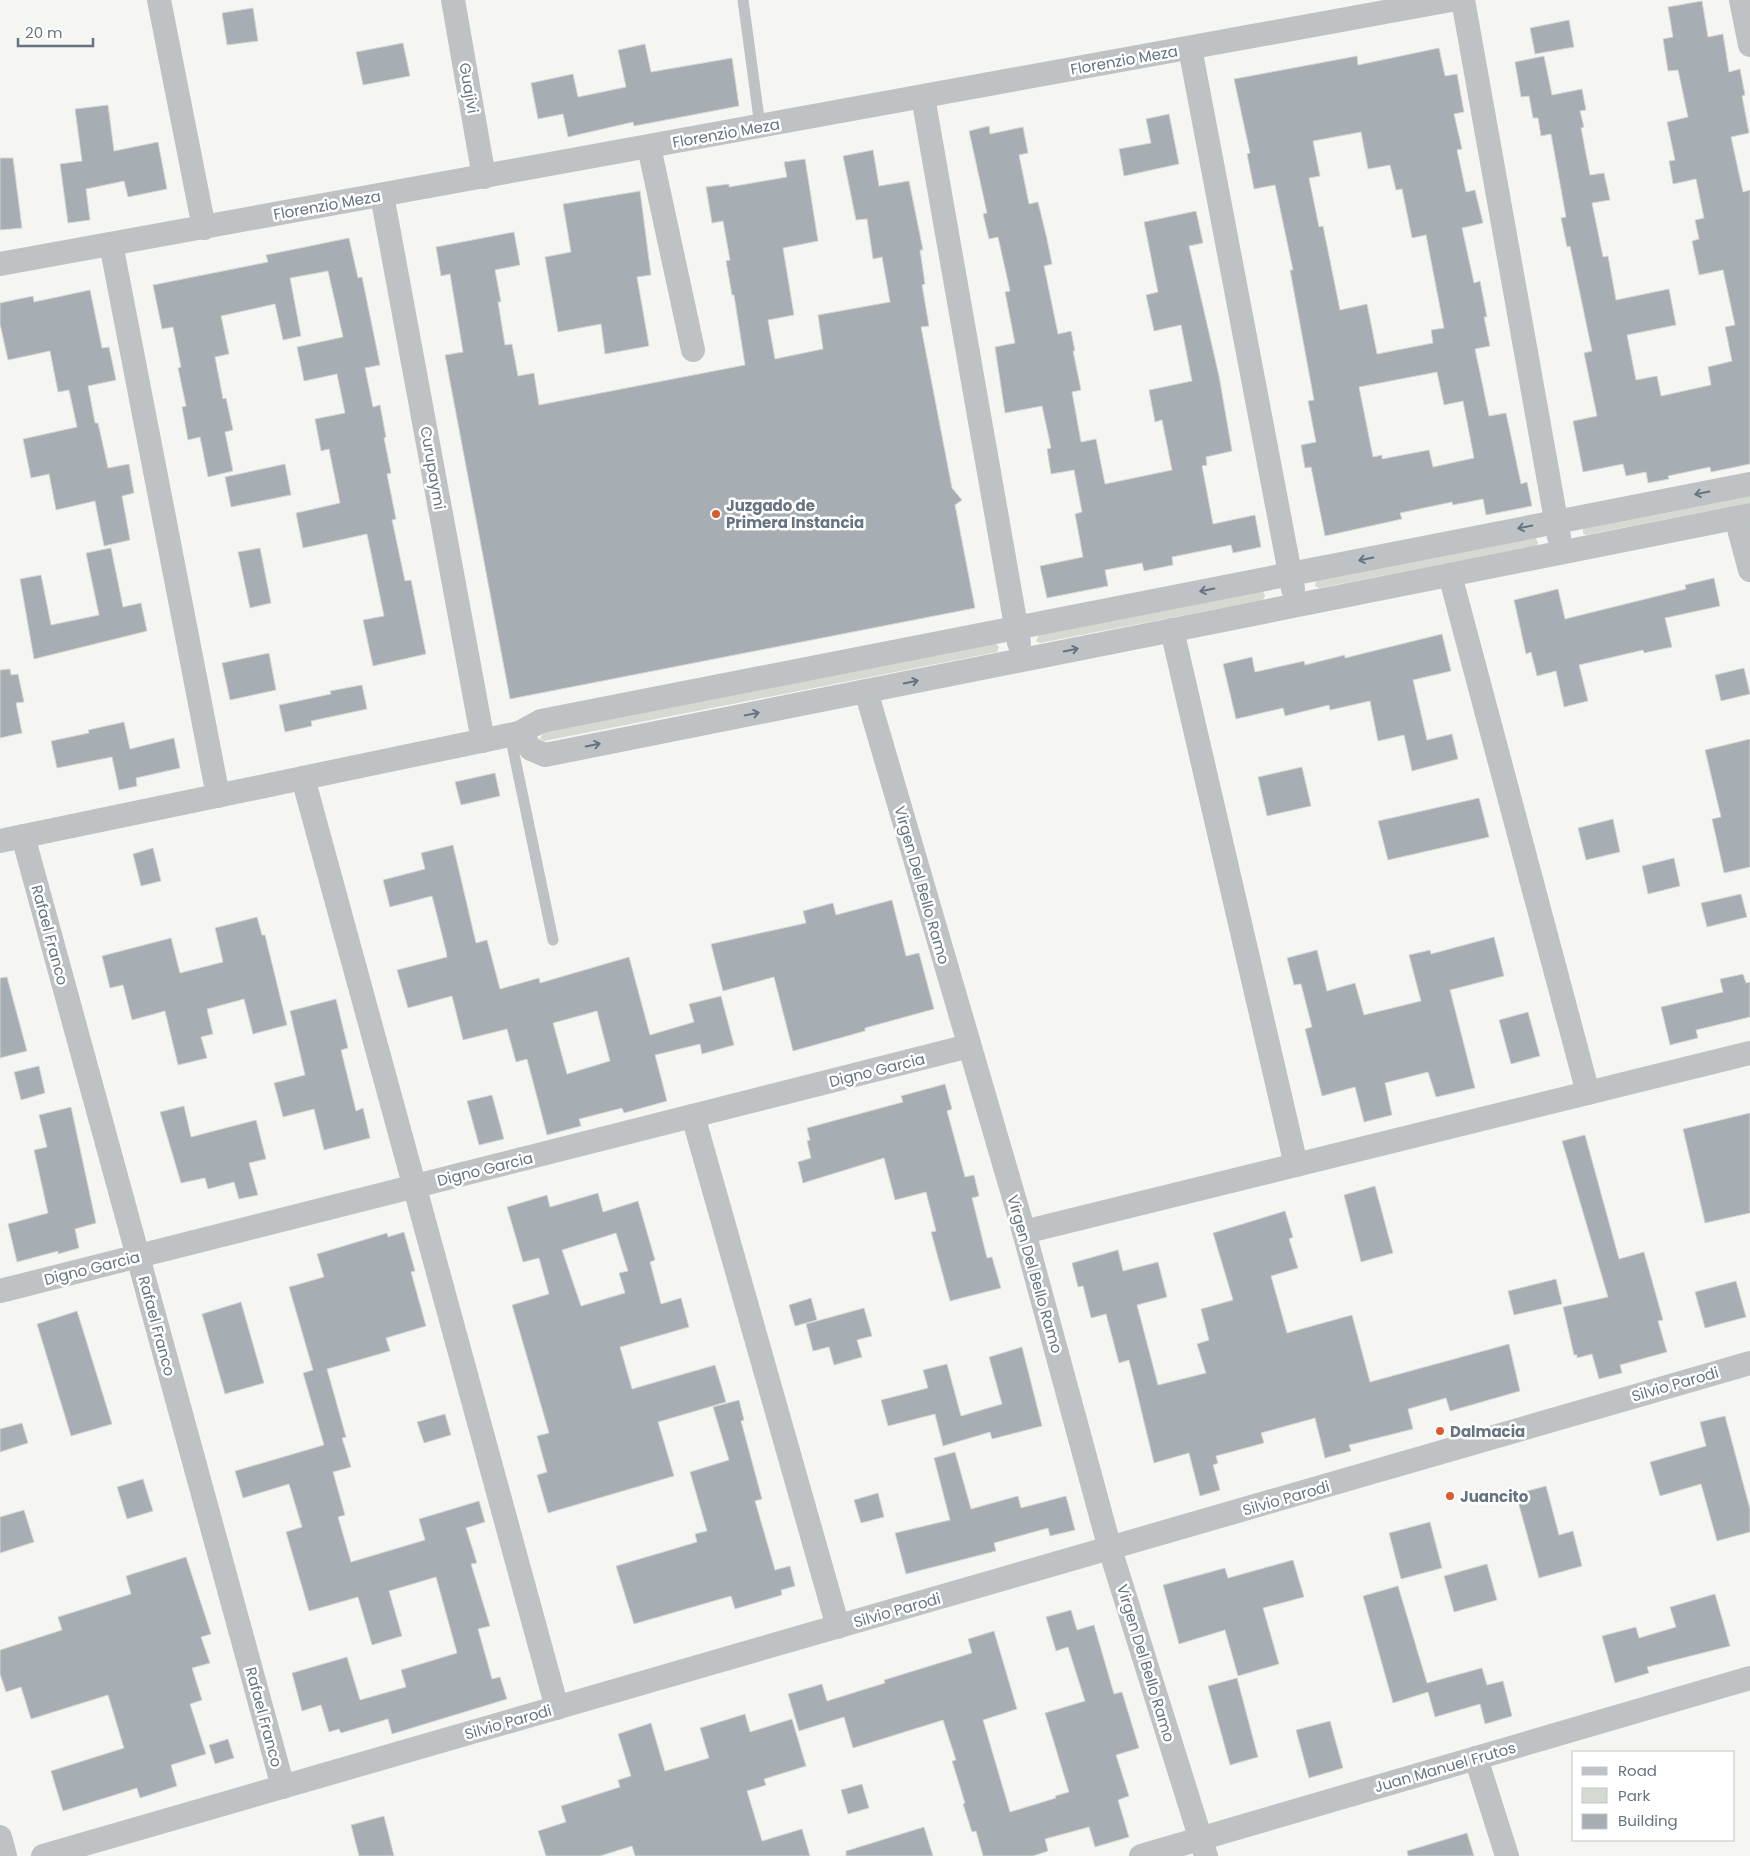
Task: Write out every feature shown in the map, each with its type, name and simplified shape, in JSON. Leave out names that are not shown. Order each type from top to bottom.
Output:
[{"type":"street","points":[[159,0],[204,228]]},
{"type":"street","name":"Guajivi","points":[[453,0],[484,176]]},
{"type":"street","name":"Florenzio Meza","points":[[0,264],[1190,48],[1387,6],[1451,0]]},
{"type":"street","points":[[1463,0],[1562,553]]},
{"type":"street","points":[[1741,0],[1750,45]]},
{"type":"street","points":[[1190,48],[1296,605]]},
{"type":"street","points":[[923,97],[1022,660]]},
{"type":"street","points":[[649,147],[693,350]]},
{"type":"street","name":"Curupaymi","points":[[382,195],[483,741]]},
{"type":"street","points":[[111,244],[218,796]]},
{"type":"street","points":[[0,841],[515,734],[540,721],[1750,484]]},
{"type":"street","points":[[515,734],[531,749],[545,755],[1743,516],[1750,570]]},
{"type":"street","points":[[1450,575],[1588,1093]]},
{"type":"street","points":[[1172,630],[1296,1165]]},
{"type":"street","name":"Virgen Del Bello Ramo","points":[[866,691],[1024,1232],[1110,1549],[1203,1847]]},
{"type":"street","points":[[303,778],[557,1708]]},
{"type":"street","name":"Rafael Franco","points":[[23,836],[283,1787]]},
{"type":"street","name":"Digno Garcia","points":[[0,1291],[969,1046]]},
{"type":"street","points":[[1024,1232],[1750,1053]]},
{"type":"street","points":[[693,1116],[838,1627]]},
{"type":"street","name":"Silvio Parodi","points":[[43,1856],[1750,1363]]},
{"type":"street","name":"Juan Manuel Frutos","points":[[1140,1856],[1203,1847],[1476,1758],[1750,1678]]},
{"type":"street","points":[[1476,1758],[1507,1856]]},
{"type":"street","points":[[0,1837],[5,1856]]},
{"type":"lane","points":[[743,0],[760,126]]},
{"type":"lane","points":[[515,734],[553,940]]},
{"type":"green space","points":[[1750,494],[1750,503],[1586,535],[1583,533],[1583,528]]},
{"type":"green space","points":[[1536,538],[1538,543],[1536,546],[1319,588],[1315,586],[1316,581]]},
{"type":"green space","points":[[1263,591],[1265,596],[1263,600],[1040,643],[1036,641],[1039,635]]},
{"type":"green space","points":[[995,643],[999,647],[997,652],[544,741],[540,739],[543,732]]},
{"type":"building","points":[[1702,1],[1708,37],[1723,34],[1729,72],[1740,69],[1745,95],[1742,96],[1749,133],[1731,137],[1743,192],[1750,190],[1750,464],[1711,472],[1710,467],[1668,476],[1669,479],[1648,483],[1646,472],[1626,476],[1623,464],[1583,472],[1573,421],[1597,416],[1584,353],[1592,351],[1570,246],[1567,247],[1561,218],[1566,217],[1551,134],[1541,136],[1538,118],[1533,118],[1529,96],[1521,97],[1515,62],[1544,56],[1552,95],[1582,89],[1586,110],[1580,111],[1584,127],[1581,128],[1590,175],[1604,173],[1610,200],[1592,203],[1603,257],[1608,256],[1616,300],[1669,289],[1676,325],[1627,335],[1636,380],[1657,376],[1661,396],[1711,385],[1708,367],[1732,361],[1725,327],[1735,325],[1723,270],[1699,275],[1692,241],[1699,239],[1695,220],[1704,218],[1696,179],[1673,184],[1669,161],[1675,160],[1667,122],[1688,117],[1678,70],[1668,71],[1663,39],[1673,37],[1668,7]]},
{"type":"building","points":[[253,8],[258,41],[227,45],[222,13]]},
{"type":"building","points":[[1569,20],[1574,47],[1535,54],[1530,28]]},
{"type":"building","points":[[403,43],[410,76],[363,85],[356,52]]},
{"type":"building","points":[[645,44],[651,72],[732,58],[739,106],[634,126],[633,122],[568,137],[563,114],[538,119],[531,83],[573,74],[578,97],[626,87],[618,50]]},
{"type":"building","points":[[1439,48],[1445,76],[1457,74],[1464,112],[1454,114],[1462,149],[1457,150],[1466,192],[1475,190],[1483,223],[1462,228],[1474,283],[1480,281],[1487,317],[1484,317],[1490,346],[1475,349],[1489,416],[1506,413],[1521,484],[1527,482],[1532,506],[1486,515],[1483,499],[1453,505],[1452,502],[1400,513],[1402,519],[1325,536],[1311,467],[1305,468],[1301,445],[1316,442],[1308,401],[1314,400],[1290,270],[1293,270],[1275,185],[1254,189],[1247,154],[1250,153],[1234,79],[1357,56],[1358,65]],"holes":[[[1361,132],[1368,169],[1390,165],[1396,190],[1402,189],[1412,238],[1426,235],[1444,328],[1431,330],[1433,343],[1377,354],[1367,304],[1340,310],[1323,226],[1319,227],[1309,178],[1320,176],[1313,141]],[[1437,372],[1444,405],[1463,401],[1474,458],[1433,467],[1429,450],[1382,459],[1382,455],[1373,457],[1359,387]]]},
{"type":"building","points":[[108,105],[114,151],[158,142],[167,189],[128,197],[124,181],[86,189],[90,220],[68,223],[60,164],[82,161],[75,109]]},
{"type":"building","points":[[1169,114],[1179,164],[1124,176],[1119,149],[1151,143],[1146,119]]},
{"type":"building","points":[[989,126],[990,134],[1023,127],[1028,153],[1019,155],[1029,204],[1038,202],[1047,239],[1052,264],[1044,266],[1058,334],[1071,331],[1075,351],[1073,351],[1081,390],[1072,392],[1081,442],[1096,439],[1105,484],[1172,470],[1162,420],[1155,422],[1149,390],[1192,381],[1181,325],[1154,331],[1146,295],[1158,292],[1144,222],[1196,211],[1203,243],[1189,246],[1219,376],[1232,451],[1206,457],[1207,465],[1202,466],[1213,524],[1255,515],[1261,547],[1233,553],[1231,545],[1172,557],[1173,565],[1144,571],[1142,563],[1105,570],[1108,586],[1047,598],[1040,566],[1083,557],[1075,514],[1082,512],[1074,470],[1051,474],[1047,449],[1051,448],[1042,406],[1005,413],[995,347],[1015,343],[1005,292],[1010,291],[998,237],[989,239],[983,214],[987,213],[969,131]]},
{"type":"building","name":"Juzgado de Primera Instancia","points":[[873,150],[879,186],[909,181],[923,250],[920,250],[925,284],[922,285],[929,326],[921,327],[952,488],[962,500],[955,505],[975,608],[510,699],[445,355],[463,352],[450,274],[441,276],[436,247],[514,232],[520,265],[495,270],[501,302],[498,302],[505,345],[512,344],[518,376],[534,373],[539,405],[745,365],[734,295],[732,295],[726,261],[730,260],[723,221],[712,223],[706,187],[729,184],[729,187],[787,177],[784,162],[805,159],[818,241],[783,248],[794,315],[768,320],[775,359],[823,349],[818,315],[890,302],[882,257],[873,259],[867,219],[856,220],[843,156]]},
{"type":"building","points":[[0,158],[13,158],[22,228],[0,230]]},
{"type":"building","points":[[640,191],[651,275],[637,277],[649,346],[605,354],[601,324],[558,332],[545,257],[571,252],[563,204]]},
{"type":"building","points":[[349,238],[358,278],[362,277],[380,365],[365,368],[373,407],[380,405],[386,437],[384,438],[391,473],[387,474],[396,519],[392,520],[405,581],[411,580],[426,654],[373,666],[363,620],[384,616],[367,534],[303,548],[296,513],[340,503],[329,449],[321,451],[315,419],[345,413],[337,374],[304,381],[297,347],[343,337],[328,271],[290,278],[301,336],[283,340],[275,304],[221,316],[229,354],[215,357],[223,399],[226,398],[233,430],[225,432],[233,471],[208,477],[200,437],[188,440],[182,407],[186,406],[178,368],[181,367],[173,327],[162,329],[153,285],[268,262],[266,255]]},
{"type":"building","points":[[90,290],[102,348],[109,347],[116,380],[88,386],[95,423],[98,423],[108,468],[129,464],[134,493],[122,496],[130,540],[104,546],[95,501],[56,510],[49,474],[31,478],[23,439],[77,427],[69,390],[58,392],[50,351],[8,360],[0,324],[0,303],[33,296],[34,302]]},
{"type":"building","points":[[285,464],[291,495],[231,507],[225,477]]},
{"type":"building","points":[[111,548],[123,607],[141,603],[147,631],[34,659],[20,579],[41,575],[51,625],[99,615],[86,553]]},
{"type":"building","points":[[260,548],[271,603],[250,608],[238,552]]},
{"type":"building","points":[[1714,578],[1720,606],[1665,618],[1672,647],[1644,653],[1643,650],[1579,665],[1588,701],[1564,707],[1556,671],[1537,676],[1531,652],[1526,654],[1514,600],[1558,589],[1565,619],[1686,589],[1685,585]]},
{"type":"building","points":[[1442,634],[1451,671],[1413,680],[1427,740],[1452,734],[1458,759],[1412,771],[1404,735],[1378,741],[1370,701],[1330,710],[1329,705],[1285,716],[1283,708],[1236,719],[1223,664],[1252,657],[1255,672],[1304,661],[1305,665],[1345,655],[1345,658]]},
{"type":"building","points":[[269,653],[276,690],[230,700],[222,663]]},
{"type":"building","points":[[1744,668],[1750,694],[1721,701],[1715,675]]},
{"type":"building","points":[[10,669],[11,675],[18,674],[24,702],[16,703],[22,733],[0,738],[0,670]]},
{"type":"building","points":[[362,685],[367,709],[311,721],[312,726],[285,732],[279,705],[331,694],[330,691]]},
{"type":"building","points":[[124,722],[130,749],[174,738],[180,768],[136,778],[137,786],[119,790],[112,757],[57,768],[51,741],[89,733],[88,730]]},
{"type":"building","points":[[1750,739],[1750,867],[1724,873],[1712,819],[1721,817],[1705,750]]},
{"type":"building","points":[[1302,767],[1311,806],[1267,816],[1258,777]]},
{"type":"building","points":[[495,773],[500,796],[461,805],[455,782]]},
{"type":"building","points":[[1479,798],[1489,837],[1388,860],[1378,821]]},
{"type":"building","points":[[1613,819],[1620,852],[1586,860],[1578,828]]},
{"type":"building","points":[[453,845],[476,943],[487,940],[500,989],[539,978],[540,983],[629,957],[650,1035],[694,1022],[689,1004],[721,996],[734,1045],[702,1054],[700,1044],[655,1055],[667,1101],[624,1113],[622,1108],[579,1119],[581,1126],[547,1135],[527,1059],[516,1062],[507,1029],[463,1040],[452,996],[408,1008],[397,970],[447,957],[446,951],[432,896],[390,907],[383,880],[425,869],[421,853]],"holes":[[[597,1011],[610,1061],[567,1074],[553,1023]]]},
{"type":"building","points":[[153,848],[161,881],[141,886],[133,854]]},
{"type":"building","points":[[1674,858],[1680,886],[1648,894],[1642,866]]},
{"type":"building","points":[[1741,894],[1747,917],[1707,927],[1701,903]]},
{"type":"building","points":[[892,900],[906,956],[919,953],[934,1009],[793,1051],[774,977],[723,991],[711,944],[806,923],[803,911],[833,903],[836,915]]},
{"type":"building","points":[[257,917],[262,935],[265,935],[287,1025],[253,1034],[244,999],[207,1009],[213,1034],[201,1037],[207,1058],[178,1065],[165,1011],[132,1020],[123,985],[110,988],[102,956],[171,938],[180,973],[223,962],[215,928]]},
{"type":"building","points":[[1494,937],[1504,976],[1450,990],[1475,1088],[1436,1097],[1428,1072],[1385,1083],[1392,1115],[1364,1122],[1355,1087],[1322,1096],[1305,1029],[1312,1027],[1301,984],[1294,985],[1287,958],[1317,950],[1327,991],[1355,983],[1364,1015],[1421,1001],[1409,955],[1430,950],[1431,954]]},
{"type":"building","points":[[1743,974],[1746,983],[1750,982],[1750,1017],[1696,1030],[1698,1038],[1670,1045],[1661,1007],[1723,992],[1720,979]]},
{"type":"building","points":[[7,977],[27,1051],[0,1058],[0,978]]},
{"type":"building","points":[[336,999],[348,1048],[341,1050],[356,1111],[363,1108],[370,1138],[324,1150],[314,1109],[283,1117],[274,1083],[305,1075],[290,1011]]},
{"type":"building","points":[[1528,1012],[1540,1056],[1511,1064],[1499,1020]]},
{"type":"building","points":[[39,1066],[45,1093],[21,1100],[14,1072]]},
{"type":"building","points":[[945,1084],[952,1109],[947,1111],[965,1177],[974,1175],[979,1196],[972,1198],[987,1258],[992,1257],[1001,1288],[950,1301],[931,1232],[936,1231],[926,1192],[895,1200],[884,1158],[803,1183],[798,1162],[811,1158],[807,1141],[810,1140],[807,1128],[903,1102],[901,1096]]},
{"type":"building","points":[[492,1095],[504,1139],[479,1145],[467,1101]]},
{"type":"building","points":[[184,1106],[191,1137],[256,1120],[266,1159],[249,1163],[258,1195],[239,1199],[234,1182],[208,1189],[205,1178],[181,1183],[160,1112]]},
{"type":"building","points":[[71,1107],[96,1223],[75,1229],[79,1248],[58,1254],[58,1251],[17,1262],[8,1224],[48,1213],[34,1150],[47,1147],[39,1115]]},
{"type":"building","points":[[1750,1113],[1750,1213],[1705,1223],[1683,1129]]},
{"type":"building","points":[[1585,1135],[1619,1259],[1644,1252],[1663,1320],[1658,1321],[1667,1352],[1620,1365],[1622,1373],[1599,1379],[1592,1354],[1577,1358],[1577,1355],[1574,1355],[1563,1307],[1608,1297],[1562,1141]]},
{"type":"building","points":[[1375,1186],[1393,1253],[1361,1262],[1344,1195]]},
{"type":"building","points":[[598,1193],[603,1212],[638,1201],[655,1260],[650,1262],[661,1304],[681,1298],[689,1327],[620,1347],[632,1389],[715,1365],[726,1402],[658,1422],[674,1476],[548,1513],[537,1475],[547,1472],[537,1436],[549,1433],[512,1305],[549,1294],[539,1258],[523,1262],[507,1207],[547,1195],[550,1207]],"holes":[[[616,1233],[628,1271],[619,1273],[625,1293],[581,1306],[562,1250]]]},
{"type":"building","points":[[1285,1211],[1293,1237],[1289,1239],[1298,1268],[1271,1276],[1287,1333],[1352,1315],[1370,1382],[1509,1344],[1520,1391],[1450,1411],[1446,1398],[1408,1409],[1413,1429],[1349,1445],[1351,1451],[1325,1458],[1315,1418],[1261,1433],[1264,1443],[1216,1456],[1218,1463],[1213,1465],[1220,1490],[1200,1496],[1189,1453],[1154,1463],[1129,1360],[1119,1363],[1106,1314],[1091,1318],[1083,1286],[1078,1287],[1072,1263],[1118,1250],[1123,1271],[1158,1262],[1167,1297],[1137,1305],[1158,1385],[1206,1373],[1197,1344],[1209,1340],[1201,1309],[1233,1300],[1213,1233]]},
{"type":"building","points":[[404,1232],[415,1271],[411,1272],[426,1326],[386,1338],[390,1351],[327,1369],[346,1437],[342,1438],[351,1467],[333,1472],[345,1515],[338,1517],[351,1562],[425,1540],[419,1519],[479,1501],[485,1522],[466,1528],[477,1563],[471,1564],[490,1626],[478,1629],[492,1679],[500,1677],[507,1699],[392,1734],[388,1719],[341,1733],[339,1729],[329,1732],[321,1705],[302,1711],[292,1673],[347,1657],[360,1700],[406,1687],[401,1670],[457,1653],[436,1577],[389,1591],[402,1636],[372,1645],[358,1597],[309,1611],[286,1532],[302,1527],[289,1484],[243,1498],[235,1471],[324,1445],[303,1373],[313,1370],[289,1287],[324,1277],[317,1254],[387,1233],[388,1237]]},
{"type":"building","points":[[1556,1279],[1562,1304],[1514,1315],[1508,1291]]},
{"type":"building","points":[[1736,1281],[1746,1317],[1705,1328],[1695,1292]]},
{"type":"building","points":[[811,1298],[817,1320],[795,1326],[789,1305]]},
{"type":"building","points":[[241,1302],[264,1383],[225,1394],[202,1314]]},
{"type":"building","points":[[864,1308],[872,1336],[857,1340],[862,1357],[834,1365],[829,1347],[813,1351],[806,1324]]},
{"type":"building","points":[[77,1311],[112,1424],[71,1436],[37,1324]]},
{"type":"building","points":[[1022,1347],[1042,1426],[992,1439],[990,1432],[943,1446],[935,1414],[888,1426],[881,1400],[928,1388],[923,1370],[947,1364],[961,1416],[1002,1404],[989,1357]]},
{"type":"building","points":[[739,1400],[744,1420],[741,1421],[762,1499],[755,1501],[775,1570],[790,1566],[795,1586],[781,1590],[782,1595],[735,1609],[731,1596],[634,1624],[616,1566],[697,1542],[695,1534],[707,1531],[690,1472],[729,1460],[713,1407]]},
{"type":"building","points":[[445,1414],[451,1435],[424,1443],[417,1422]]},
{"type":"building","points":[[1725,1416],[1750,1509],[1750,1532],[1717,1541],[1701,1484],[1660,1496],[1650,1462],[1706,1446],[1700,1422]]},
{"type":"building","points":[[22,1423],[28,1443],[0,1452],[0,1429]]},
{"type":"building","points":[[955,1452],[971,1509],[1018,1496],[1021,1508],[1066,1496],[1075,1530],[1050,1536],[1048,1528],[994,1543],[996,1551],[906,1574],[895,1533],[950,1520],[934,1458]]},
{"type":"building","points":[[143,1479],[153,1511],[127,1519],[117,1487]]},
{"type":"building","points":[[1546,1486],[1559,1535],[1573,1531],[1582,1566],[1539,1578],[1516,1494]]},
{"type":"building","points":[[878,1493],[884,1517],[861,1523],[854,1500]]},
{"type":"building","points":[[24,1510],[34,1542],[0,1553],[0,1517]]},
{"type":"building","points":[[1430,1522],[1442,1568],[1401,1579],[1389,1533]]},
{"type":"building","points":[[186,1557],[211,1634],[201,1637],[210,1663],[192,1668],[202,1700],[190,1704],[206,1754],[171,1765],[177,1786],[140,1798],[137,1788],[63,1811],[51,1771],[124,1748],[108,1695],[31,1719],[21,1687],[6,1692],[0,1674],[0,1650],[62,1630],[58,1617],[131,1594],[126,1576]]},
{"type":"building","points":[[1293,1560],[1304,1597],[1263,1608],[1279,1664],[1238,1676],[1225,1630],[1179,1644],[1163,1585],[1225,1568],[1228,1578]]},
{"type":"building","points":[[1487,1564],[1497,1600],[1454,1612],[1444,1576]]},
{"type":"building","points":[[1398,1586],[1427,1683],[1482,1668],[1487,1685],[1503,1681],[1512,1716],[1485,1724],[1480,1704],[1435,1717],[1428,1692],[1393,1703],[1363,1596]]},
{"type":"building","points":[[1715,1594],[1730,1646],[1647,1667],[1649,1673],[1615,1683],[1602,1636],[1636,1627],[1639,1638],[1676,1627],[1670,1607]]},
{"type":"building","points":[[1071,1610],[1077,1630],[1094,1625],[1114,1694],[1122,1692],[1139,1748],[1116,1755],[1129,1796],[1118,1800],[1129,1837],[1095,1847],[1089,1827],[1045,1839],[1048,1851],[1033,1856],[983,1856],[976,1831],[972,1832],[963,1804],[965,1803],[952,1761],[956,1760],[943,1720],[853,1748],[844,1717],[799,1731],[788,1694],[822,1684],[827,1701],[885,1683],[884,1680],[972,1653],[968,1639],[994,1631],[1017,1709],[983,1720],[1010,1812],[1056,1798],[1055,1796],[1069,1792],[1045,1713],[1085,1701],[1068,1647],[1056,1651],[1046,1617]]},
{"type":"building","points":[[1237,1678],[1258,1757],[1230,1765],[1208,1686]]},
{"type":"building","points":[[745,1714],[750,1732],[792,1719],[806,1766],[764,1779],[766,1785],[747,1791],[762,1841],[802,1829],[810,1856],[635,1856],[632,1846],[600,1856],[546,1856],[538,1831],[566,1822],[561,1806],[620,1787],[618,1780],[631,1776],[618,1734],[651,1723],[665,1771],[709,1758],[700,1728]]},
{"type":"building","points":[[1330,1721],[1343,1768],[1309,1778],[1296,1730]]},
{"type":"building","points":[[228,1739],[234,1758],[215,1764],[209,1745]]},
{"type":"building","points":[[862,1784],[869,1808],[848,1814],[841,1790]]},
{"type":"building","points":[[384,1816],[394,1856],[359,1856],[351,1825]]},
{"type":"building","points":[[924,1827],[933,1856],[846,1856],[846,1851]]},
{"type":"building","points":[[1467,1833],[1474,1856],[1408,1856],[1407,1851]]},
{"type":"place","name":"Juzgado de Primera Instancia","points":[[716,514]]},
{"type":"place","name":"Dalmacia","points":[[1440,1431]]},
{"type":"place","name":"Juancito","points":[[1450,1496]]}]
